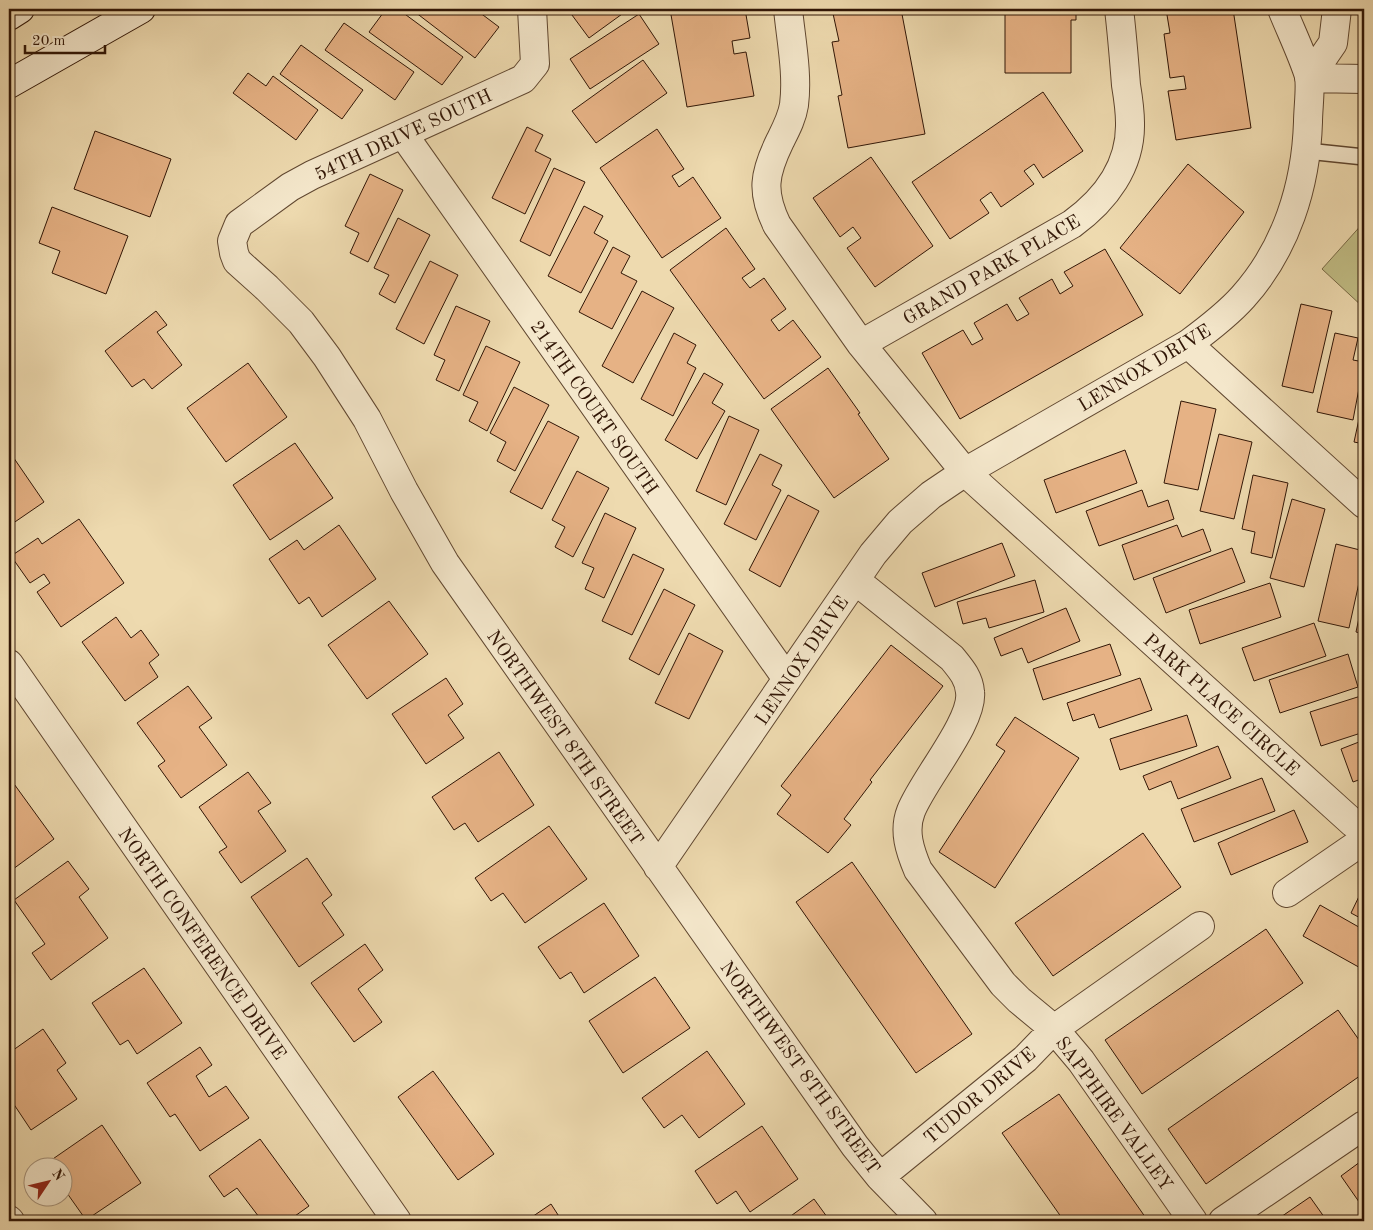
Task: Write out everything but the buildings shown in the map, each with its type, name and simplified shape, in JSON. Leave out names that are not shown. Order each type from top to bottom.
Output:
[{"type":"street","points":[[9,16],[20,9]]},
{"type":"street","points":[[9,84],[140,9]]},
{"type":"street","name":"54TH DRIVE SOUTH","points":[[232,241],[239,224],[290,187],[312,175],[523,79],[535,64],[532,9]]},
{"type":"street","points":[[788,9],[795,83],[794,105],[790,121],[773,155],[768,173],[766,191],[769,209],[777,226],[861,344],[965,472]]},
{"type":"street","name":"GRAND PARK PLACE","points":[[861,344],[1072,224],[1103,198],[1123,163],[1128,144],[1130,124],[1119,9]]},
{"type":"street","name":"LENNOX DRIVE","points":[[658,867],[873,554],[900,522],[931,495],[965,472],[1188,344],[1214,325],[1243,297],[1267,264],[1286,229],[1299,191],[1307,151],[1309,78],[1282,9]]},
{"type":"street","points":[[1309,78],[1333,44],[1337,9]]},
{"type":"street","points":[[1309,78],[1364,78]]},
{"type":"street","name":"214TH COURT SOUTH","points":[[403,134],[787,679]]},
{"type":"street","name":"NORTHWEST 8TH STREET","points":[[232,241],[237,261],[301,322],[327,357],[366,419],[404,492],[445,563],[658,867],[855,1146],[880,1176],[923,1221]]},
{"type":"street","points":[[1188,344],[1364,504]]},
{"type":"street","name":"PARK PLACE CIRCLE","points":[[965,472],[1354,823],[1364,828]]},
{"type":"street","name":"SAPPHIRE VALLEY","points":[[855,580],[952,658],[965,673],[971,692],[968,711],[911,811],[908,831],[910,851],[918,870],[1003,984],[1054,1029],[1081,1062],[1193,1221]]},
{"type":"street","name":"NORTH CONFERENCE DRIVE","points":[[9,664],[388,1218]]},
{"type":"street","points":[[1287,893],[1364,840]]},
{"type":"street","name":"TUDOR DRIVE","points":[[880,1176],[1025,1059],[1054,1029],[1200,926]]},
{"type":"street","points":[[1223,1221],[1364,1125]]},
{"type":"lane","points":[[1307,151],[1364,157]]},
{"type":"shaded area","points":[[1364,222],[1364,308],[1322,269]]}]
